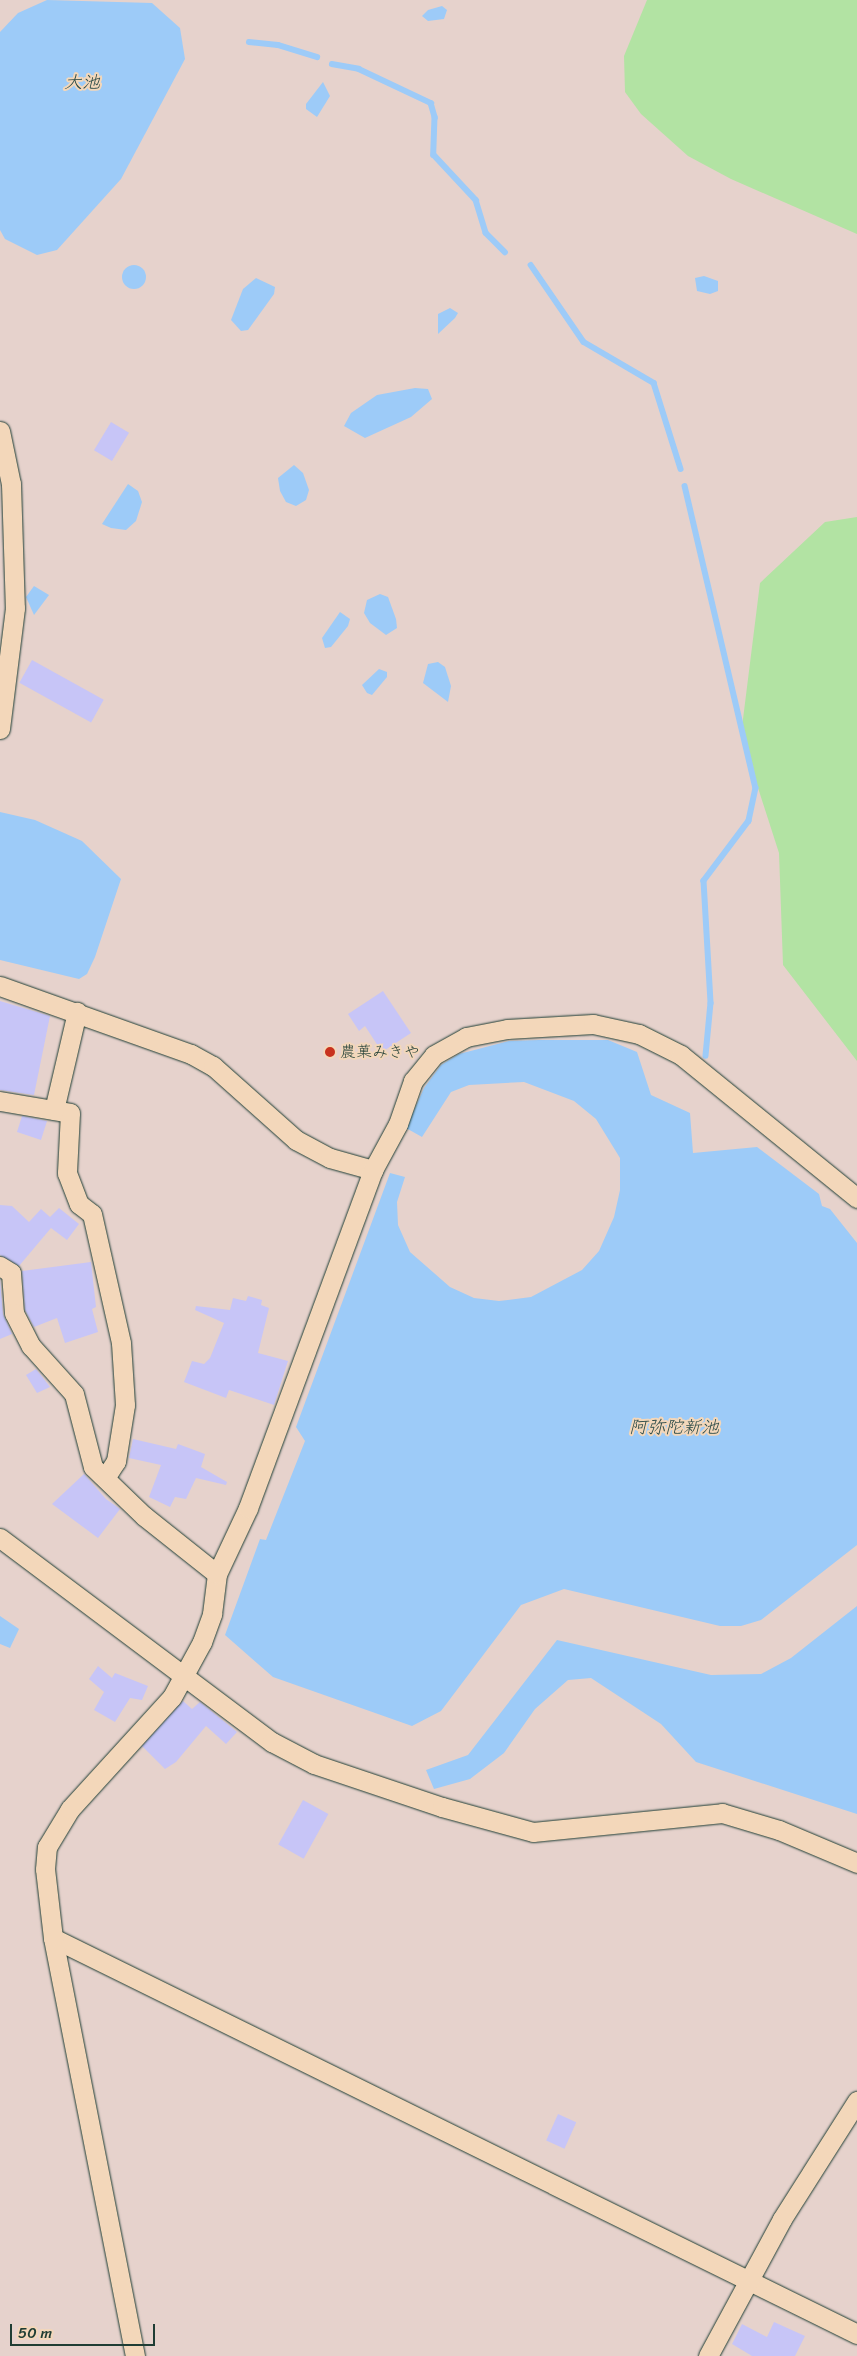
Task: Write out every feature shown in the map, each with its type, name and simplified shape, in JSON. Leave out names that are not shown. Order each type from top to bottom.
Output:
[{"type":"street","points":[[0,431],[11,484],[15,608],[0,729]]},
{"type":"street","points":[[0,986],[191,1054],[213,1066],[296,1140],[330,1158],[373,1170]]},
{"type":"street","points":[[54,1110],[77,1012]]},
{"type":"street","points":[[135,2356],[53,1938],[45,1869],[47,1847],[56,1827],[172,1697],[186,1674],[212,1614],[217,1574],[248,1508],[373,1170],[398,1124],[413,1081],[434,1055],[466,1037],[507,1029],[593,1024],[639,1034],[681,1055],[857,1198]]},
{"type":"street","points":[[1,1102],[70,1113],[68,1173],[79,1204],[92,1214],[121,1343],[125,1405],[116,1461],[105,1478]]},
{"type":"street","points":[[0,1266],[11,1274],[14,1313],[30,1346],[74,1394],[93,1467],[144,1516],[217,1574]]},
{"type":"street","points":[[0,1538],[186,1674],[284,1750],[442,1807],[533,1832],[722,1813],[779,1830],[857,1863]]},
{"type":"street","points":[[53,1938],[857,2334]]},
{"type":"street","points":[[708,2356],[746,2281],[857,2101]]},
{"type":"green space","points":[[647,0],[857,0],[857,234],[731,179],[688,156],[641,114],[625,92],[624,56]]},
{"type":"green space","points":[[857,517],[857,1061],[783,965],[779,853],[741,735],[760,583],[825,522]]},
{"type":"water","name":"大池","points":[[47,0],[152,3],[180,28],[185,59],[121,179],[57,250],[37,255],[5,239],[0,230],[0,32],[18,13]]},
{"type":"water","points":[[442,6],[447,10],[444,19],[428,21],[422,16],[428,10]]},
{"type":"water","points":[[323,82],[330,96],[317,117],[306,109],[306,104]]},
{"type":"water","points":[[134,265],[143,268],[146,277],[143,286],[134,289],[125,286],[122,277],[125,268]]},
{"type":"water","points":[[704,276],[718,281],[718,291],[710,294],[697,291],[695,278]]},
{"type":"water","points":[[256,278],[275,287],[274,294],[248,330],[241,331],[231,320],[243,289]]},
{"type":"water","points":[[450,308],[458,313],[438,334],[438,314]]},
{"type":"water","points":[[415,388],[428,389],[432,399],[411,417],[365,438],[344,426],[351,413],[377,395]]},
{"type":"water","points":[[294,465],[303,473],[309,490],[306,500],[296,506],[286,502],[280,491],[278,478]]},
{"type":"water","points":[[128,484],[138,491],[142,502],[136,521],[126,530],[111,528],[102,524]]},
{"type":"water","points":[[34,586],[49,595],[34,615],[26,597]]},
{"type":"water","points":[[380,594],[388,597],[396,619],[397,628],[386,635],[370,623],[364,613],[367,600]]},
{"type":"water","points":[[340,612],[350,619],[348,626],[331,647],[325,648],[322,638]]},
{"type":"water","points":[[438,662],[445,667],[451,686],[448,702],[423,683],[428,664]]},
{"type":"water","points":[[379,669],[387,672],[387,677],[372,695],[367,693],[362,685]]},
{"type":"water","points":[[0,812],[35,820],[82,841],[121,879],[95,957],[87,974],[79,979],[0,960]]},
{"type":"water","name":"阿弥陀新池","points":[[608,1040],[637,1052],[651,1095],[690,1113],[693,1153],[757,1147],[819,1194],[822,1206],[830,1209],[857,1243],[857,1545],[761,1620],[741,1626],[720,1626],[564,1589],[521,1605],[441,1711],[412,1726],[273,1677],[225,1635],[260,1539],[266,1540],[305,1441],[296,1427],[390,1173],[405,1177],[397,1202],[398,1225],[410,1252],[450,1287],[474,1298],[499,1301],[531,1297],[582,1270],[599,1251],[614,1217],[620,1190],[620,1158],[596,1119],[574,1101],[524,1082],[469,1085],[451,1092],[422,1137],[406,1128],[424,1088],[441,1065],[459,1054],[509,1041]]},
{"type":"water","points":[[857,1606],[857,1814],[696,1762],[661,1724],[591,1678],[568,1680],[535,1709],[504,1753],[470,1779],[434,1789],[426,1770],[468,1755],[557,1640],[711,1675],[761,1674],[791,1658]]},
{"type":"water","points":[[0,1616],[19,1629],[10,1648],[0,1644]]},
{"type":"building","points":[[111,422],[129,433],[112,461],[94,450]]},
{"type":"building","points":[[32,660],[104,700],[91,722],[19,683]]},
{"type":"building","points":[[383,991],[411,1033],[382,1052],[365,1026],[359,1031],[348,1014]]},
{"type":"building","points":[[0,1001],[50,1016],[34,1095],[0,1090]]},
{"type":"building","points":[[22,1116],[47,1121],[41,1140],[17,1132]]},
{"type":"building","points":[[0,1205],[12,1206],[29,1222],[41,1209],[50,1217],[59,1208],[79,1224],[67,1240],[51,1228],[19,1266],[0,1255]]},
{"type":"building","points":[[91,1262],[96,1307],[92,1309],[98,1332],[65,1343],[57,1318],[34,1327],[25,1310],[22,1271]]},
{"type":"building","points":[[0,1279],[3,1314],[12,1334],[0,1339]]},
{"type":"building","points":[[248,1296],[262,1300],[261,1305],[269,1308],[258,1353],[288,1361],[274,1405],[229,1390],[226,1398],[184,1382],[192,1361],[204,1364],[210,1358],[224,1323],[195,1310],[196,1306],[230,1310],[233,1298],[246,1301]]},
{"type":"building","points":[[36,1369],[50,1387],[37,1393],[26,1375]]},
{"type":"building","points":[[133,1439],[176,1449],[178,1444],[205,1454],[201,1467],[227,1482],[226,1485],[196,1478],[186,1499],[175,1497],[170,1507],[149,1497],[161,1465],[129,1458]]},
{"type":"building","points":[[84,1474],[106,1499],[120,1509],[98,1538],[52,1504]]},
{"type":"building","points":[[98,1666],[112,1678],[115,1673],[148,1686],[142,1700],[130,1698],[115,1722],[94,1710],[104,1692],[89,1679]]},
{"type":"building","points":[[183,1701],[192,1709],[200,1702],[237,1732],[226,1744],[206,1726],[176,1762],[165,1769],[142,1746]]},
{"type":"building","points":[[303,1800],[328,1814],[304,1859],[278,1845]]},
{"type":"building","points":[[558,2114],[576,2122],[564,2149],[546,2140]]},
{"type":"building","points":[[774,2322],[805,2336],[795,2356],[752,2356],[732,2344],[742,2324],[767,2337]]},
{"type":"waterway","points":[[249,42],[278,45],[317,57]]},
{"type":"waterway","points":[[332,64],[359,69],[431,103],[435,117],[434,155],[476,200],[486,233],[505,252]]},
{"type":"waterway","points":[[531,265],[584,342],[654,383],[681,469]]},
{"type":"waterway","points":[[685,486],[756,788],[749,821],[704,881],[711,1003],[706,1056]]},
{"type":"place","name":"農菓みきや","points":[[330,1052]]}]
